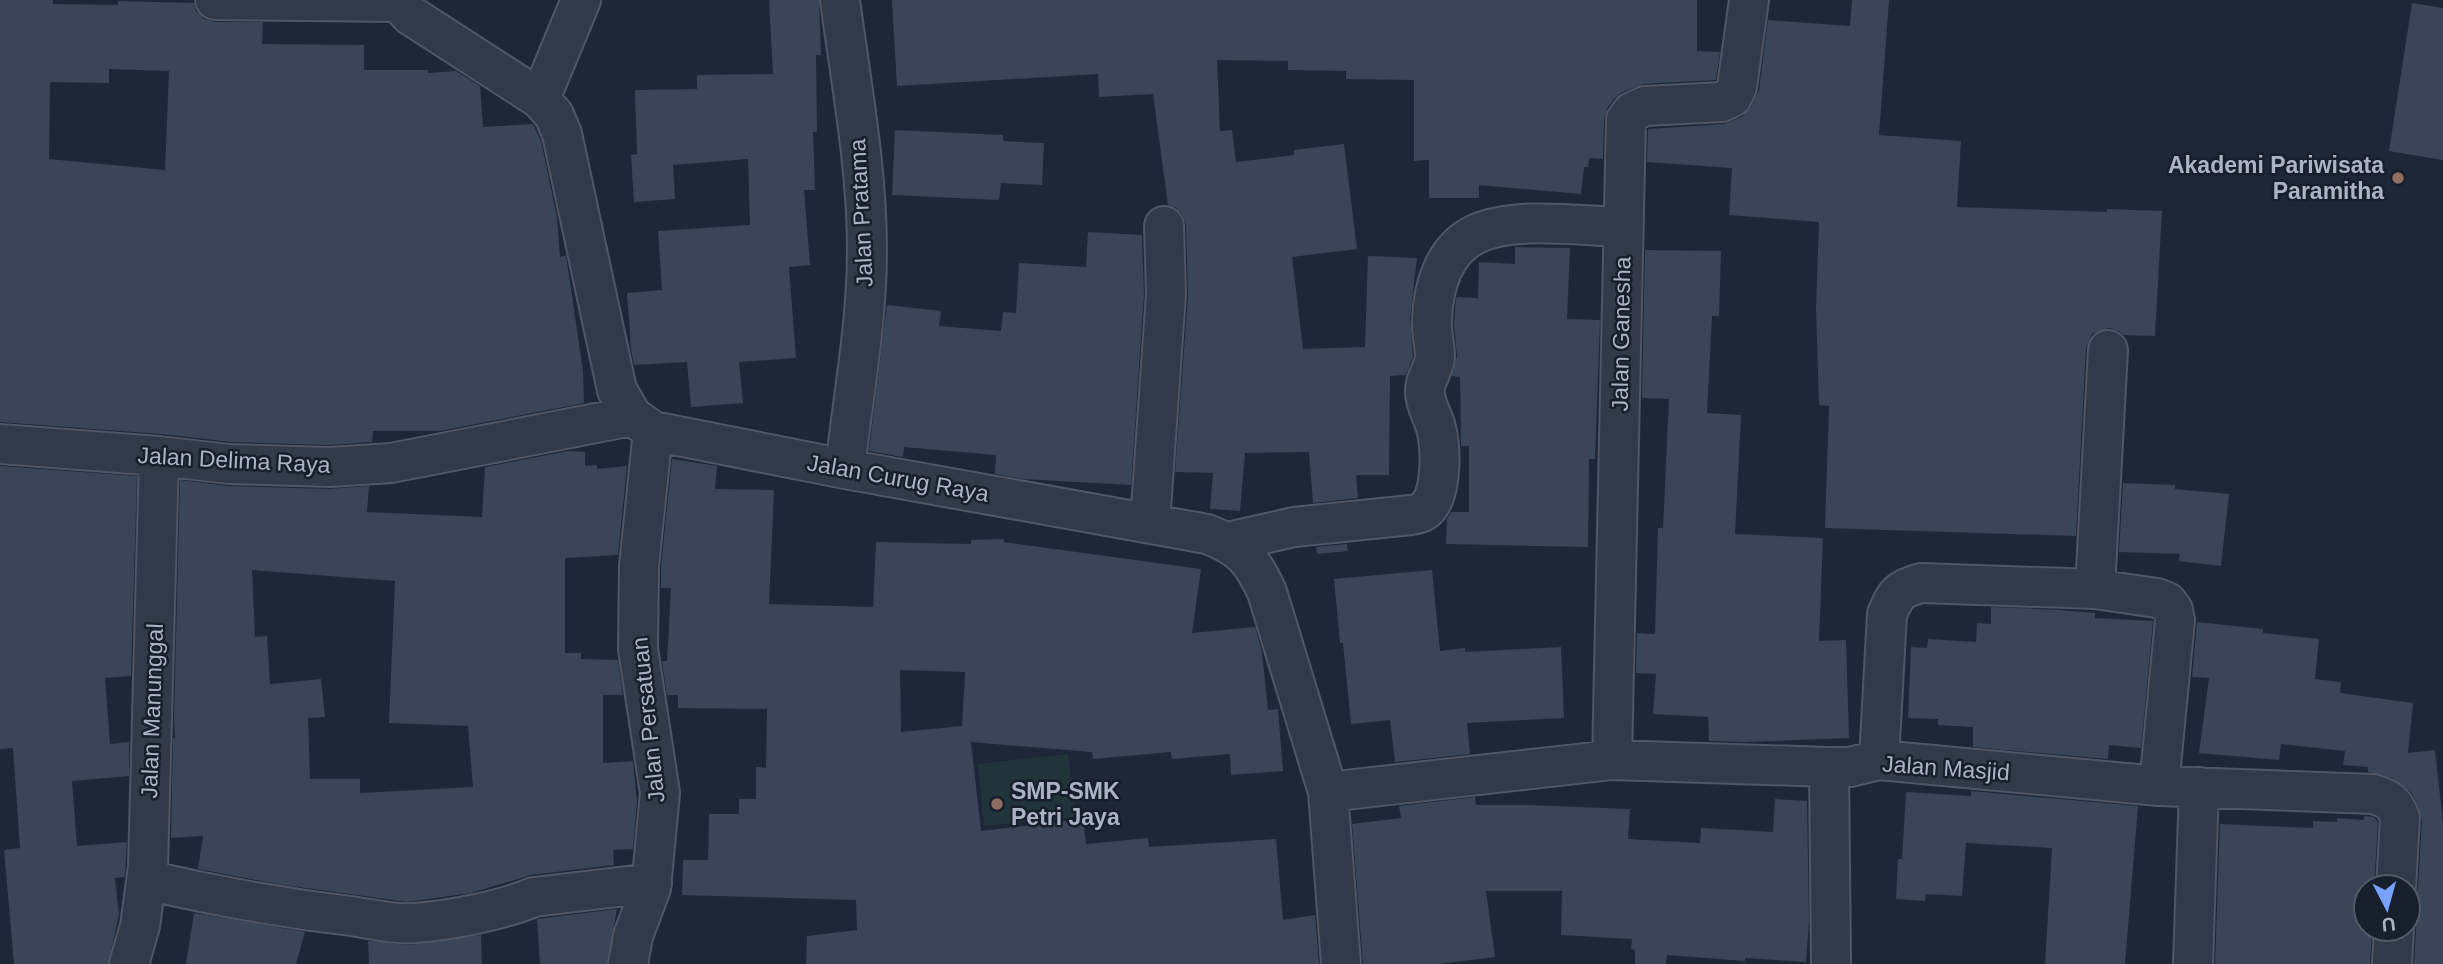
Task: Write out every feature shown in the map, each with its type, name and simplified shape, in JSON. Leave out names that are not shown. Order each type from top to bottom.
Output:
[{"type":"street","points":[[215,0],[398,1],[410,15],[540,99],[554,115],[562,134],[617,390],[643,423]]},
{"type":"street","points":[[540,99],[581,0]]},
{"type":"street","name":"Jalan Pratama","points":[[840,0],[861,159],[867,250],[866,293],[845,469]]},
{"type":"street","name":"Jalan Ganesha","points":[[1612,760],[1626,120],[1632,111],[1644,106],[1722,102],[1732,97],[1737,87],[1749,0]]},
{"type":"street","points":[[1228,542],[1294,527],[1411,515],[1424,511],[1434,498],[1439,464],[1436,426],[1425,395],[1427,381],[1434,366],[1432,320],[1438,283],[1446,261],[1465,240],[1501,226],[1520,224],[1623,227]]},
{"type":"street","points":[[1150,523],[1166,294],[1164,226]]},
{"type":"street","points":[[2095,589],[2108,350]]},
{"type":"street","name":"Jalan Curug Raya","points":[[643,423],[845,469],[1207,534],[1228,542],[1244,553],[1257,570],[1267,592],[1328,793],[1341,964]]},
{"type":"street","name":"Jalan Delima Raya","points":[[0,444],[281,467],[330,467],[391,463],[643,423]]},
{"type":"street","name":"Jalan Persatuan","points":[[628,964],[630,947],[652,883],[660,793],[638,649],[643,423]]},
{"type":"street","name":"Jalan Manunggal","points":[[129,964],[140,926],[147,880],[159,456]]},
{"type":"street","points":[[1879,760],[1887,614],[1896,595],[1904,588],[1921,583],[2095,589],[2157,598],[2167,602],[2173,610],[2175,620],[2159,786]]},
{"type":"street","name":"Jalan Masjid","points":[[1328,793],[1612,760],[1829,767],[1850,767],[1879,760],[2159,786],[2373,794],[2388,798],[2397,808],[2400,818],[2397,873]]},
{"type":"street","points":[[1829,767],[1831,964]]},
{"type":"street","points":[[2193,964],[2199,787]]},
{"type":"street","points":[[147,880],[223,898],[413,924],[474,914],[517,904],[534,897],[652,883]]},
{"type":"street","points":[[2392,964],[2393,943]]},
{"type":"green space","points":[[1068,754],[1075,817],[984,826],[978,764]]},
{"type":"building","points":[[0,0],[53,0],[53,4],[118,5],[118,1],[194,3],[196,11],[204,19],[215,22],[263,22],[262,44],[364,45],[364,70],[428,70],[428,73],[456,71],[480,86],[483,127],[533,124],[541,141],[557,217],[560,257],[566,255],[583,371],[584,403],[440,431],[373,431],[372,442],[330,445],[231,442],[0,422]],"holes":[[[109,69],[169,71],[165,170],[49,159],[50,82],[109,83]]]},
{"type":"building","points":[[769,0],[819,0],[821,55],[816,55],[817,132],[813,132],[815,190],[804,190],[810,265],[789,267],[796,358],[739,362],[743,403],[691,407],[687,362],[634,365],[627,293],[662,290],[658,231],[750,225],[748,159],[673,165],[675,199],[634,202],[631,155],[637,154],[635,90],[697,89],[697,75],[773,74]]},
{"type":"building","points":[[892,0],[1697,0],[1697,51],[1720,52],[1716,80],[1643,84],[1615,98],[1604,119],[1603,159],[1589,158],[1588,167],[1584,167],[1581,194],[1479,185],[1479,198],[1429,198],[1429,160],[1414,161],[1414,80],[1346,79],[1346,71],[1288,70],[1288,61],[1217,60],[1220,131],[1232,130],[1236,162],[1294,155],[1294,150],[1344,144],[1357,249],[1292,257],[1303,349],[1365,347],[1368,256],[1417,258],[1410,319],[1413,357],[1406,375],[1390,376],[1389,475],[1356,475],[1358,498],[1313,503],[1309,452],[1245,453],[1240,511],[1210,509],[1213,473],[1175,472],[1188,296],[1186,225],[1182,214],[1175,207],[1168,205],[1153,94],[1099,97],[1098,74],[897,86]]},
{"type":"building","points":[[1852,0],[1889,0],[1879,135],[1961,141],[1957,207],[2162,211],[2155,336],[2123,335],[2109,328],[2092,334],[2086,348],[2076,536],[1825,528],[1829,406],[1819,405],[1816,308],[1819,222],[1729,215],[1732,168],[1647,162],[1648,129],[1724,124],[1742,117],[1751,107],[1759,90],[1768,20],[1850,26]]},
{"type":"building","points":[[2412,3],[2443,8],[2443,160],[2389,151]]},
{"type":"building","points":[[895,130],[1003,135],[1003,141],[1044,143],[1042,185],[1001,183],[999,200],[892,195]]},
{"type":"building","points":[[1088,232],[1142,235],[1144,294],[1131,485],[1023,479],[995,474],[996,455],[904,447],[903,457],[869,451],[887,305],[941,311],[939,326],[1001,331],[1003,312],[1016,313],[1019,263],[1086,267]]},
{"type":"building","points":[[1515,247],[1570,248],[1567,319],[1600,320],[1595,459],[1589,459],[1588,547],[1446,544],[1447,519],[1451,512],[1469,512],[1469,446],[1461,446],[1460,377],[1452,376],[1457,356],[1454,324],[1456,299],[1478,298],[1479,262],[1515,264]]},
{"type":"building","points":[[1645,250],[1721,251],[1719,316],[1712,316],[1707,413],[1741,415],[1735,534],[1823,538],[1819,641],[1846,640],[1849,738],[1709,741],[1708,717],[1653,714],[1656,674],[1636,673],[1637,633],[1655,634],[1658,528],[1663,528],[1669,399],[1642,398]]},
{"type":"building","points":[[568,451],[585,452],[585,466],[597,465],[597,469],[627,466],[618,555],[565,558],[565,653],[581,653],[581,659],[618,660],[623,695],[603,695],[603,763],[633,761],[637,801],[633,849],[613,850],[614,865],[531,875],[471,893],[407,902],[278,884],[198,869],[203,836],[171,838],[180,480],[228,486],[329,489],[369,486],[367,512],[482,517],[485,467]],"holes":[[[252,570],[395,581],[389,723],[468,726],[473,787],[360,793],[360,779],[310,779],[308,718],[325,717],[321,679],[270,684],[267,636],[255,637]]]},
{"type":"building","points":[[672,459],[717,466],[715,489],[774,490],[769,604],[873,607],[876,542],[971,544],[971,540],[1004,539],[1004,542],[1201,569],[1192,633],[1255,627],[1262,652],[1268,710],[1278,709],[1283,771],[1231,775],[1230,754],[1172,759],[1171,752],[1093,759],[1092,752],[971,742],[981,831],[1083,819],[1086,844],[1148,838],[1149,847],[1276,839],[1283,920],[1315,915],[1319,964],[806,964],[807,936],[857,930],[856,900],[682,895],[683,860],[708,860],[709,814],[739,814],[739,799],[756,799],[756,767],[766,768],[767,709],[678,708],[678,695],[667,695],[662,661],[667,661],[671,588],[661,588]],"holes":[[[900,670],[965,672],[962,726],[901,732]]]},
{"type":"building","points":[[0,466],[137,476],[131,676],[105,678],[110,744],[129,742],[129,776],[72,781],[77,846],[127,842],[125,877],[115,878],[119,915],[108,964],[14,964],[4,850],[20,848],[13,748],[0,749]]},
{"type":"building","points":[[2123,483],[2175,485],[2175,489],[2229,494],[2221,566],[2179,561],[2180,554],[2119,552]]},
{"type":"building","points":[[1347,544],[1348,551],[1317,554],[1316,547]]},
{"type":"building","points":[[1432,570],[1440,651],[1465,648],[1465,652],[1561,647],[1564,718],[1467,723],[1470,754],[1395,762],[1390,720],[1351,724],[1334,579]]},
{"type":"building","points":[[1991,607],[2095,613],[2095,618],[2153,621],[2141,748],[2109,745],[2108,759],[1973,747],[1973,727],[1938,725],[1938,719],[1908,718],[1911,647],[1927,648],[1928,639],[1976,642],[1977,623],[1991,624]]},
{"type":"building","points":[[2197,622],[2263,629],[2263,633],[2319,639],[2315,679],[2341,682],[2340,693],[2413,703],[2408,753],[2435,750],[2443,823],[2443,964],[2414,964],[2415,943],[2422,943],[2422,873],[2419,873],[2422,819],[2411,792],[2393,778],[2368,772],[2368,767],[2343,765],[2345,751],[2281,744],[2279,760],[2199,753],[2209,678],[2192,677]]},
{"type":"building","points":[[1971,791],[2138,806],[2125,964],[2045,964],[2052,848],[1966,843],[1962,896],[1926,894],[1925,901],[1896,899],[1898,859],[1902,859],[1906,792],[1971,796]]},
{"type":"building","points":[[1475,797],[1476,805],[1630,809],[1628,839],[1700,843],[1701,828],[1773,832],[1775,799],[1807,801],[1809,921],[1806,962],[1667,955],[1666,964],[1635,964],[1635,950],[1631,949],[1632,939],[1561,935],[1562,891],[1486,891],[1495,957],[1439,964],[1363,964],[1352,824],[1401,818],[1399,806]]},
{"type":"building","points":[[2364,816],[2374,817],[2378,822],[2375,873],[2352,873],[2352,943],[2371,943],[2370,964],[2215,964],[2220,824],[2313,828],[2313,821],[2337,822],[2337,818],[2364,820]]},
{"type":"building","points":[[617,909],[607,964],[540,964],[537,919]]},
{"type":"building","points":[[194,913],[305,932],[296,964],[186,964]]},
{"type":"building","points":[[481,935],[482,964],[369,964],[368,941],[409,945]]},
{"type":"place","name":"Akademi Pariwisata Paramitha","points":[[2398,178]]},
{"type":"place","name":"SMP-SMK Petri Jaya","points":[[997,804]]}]
